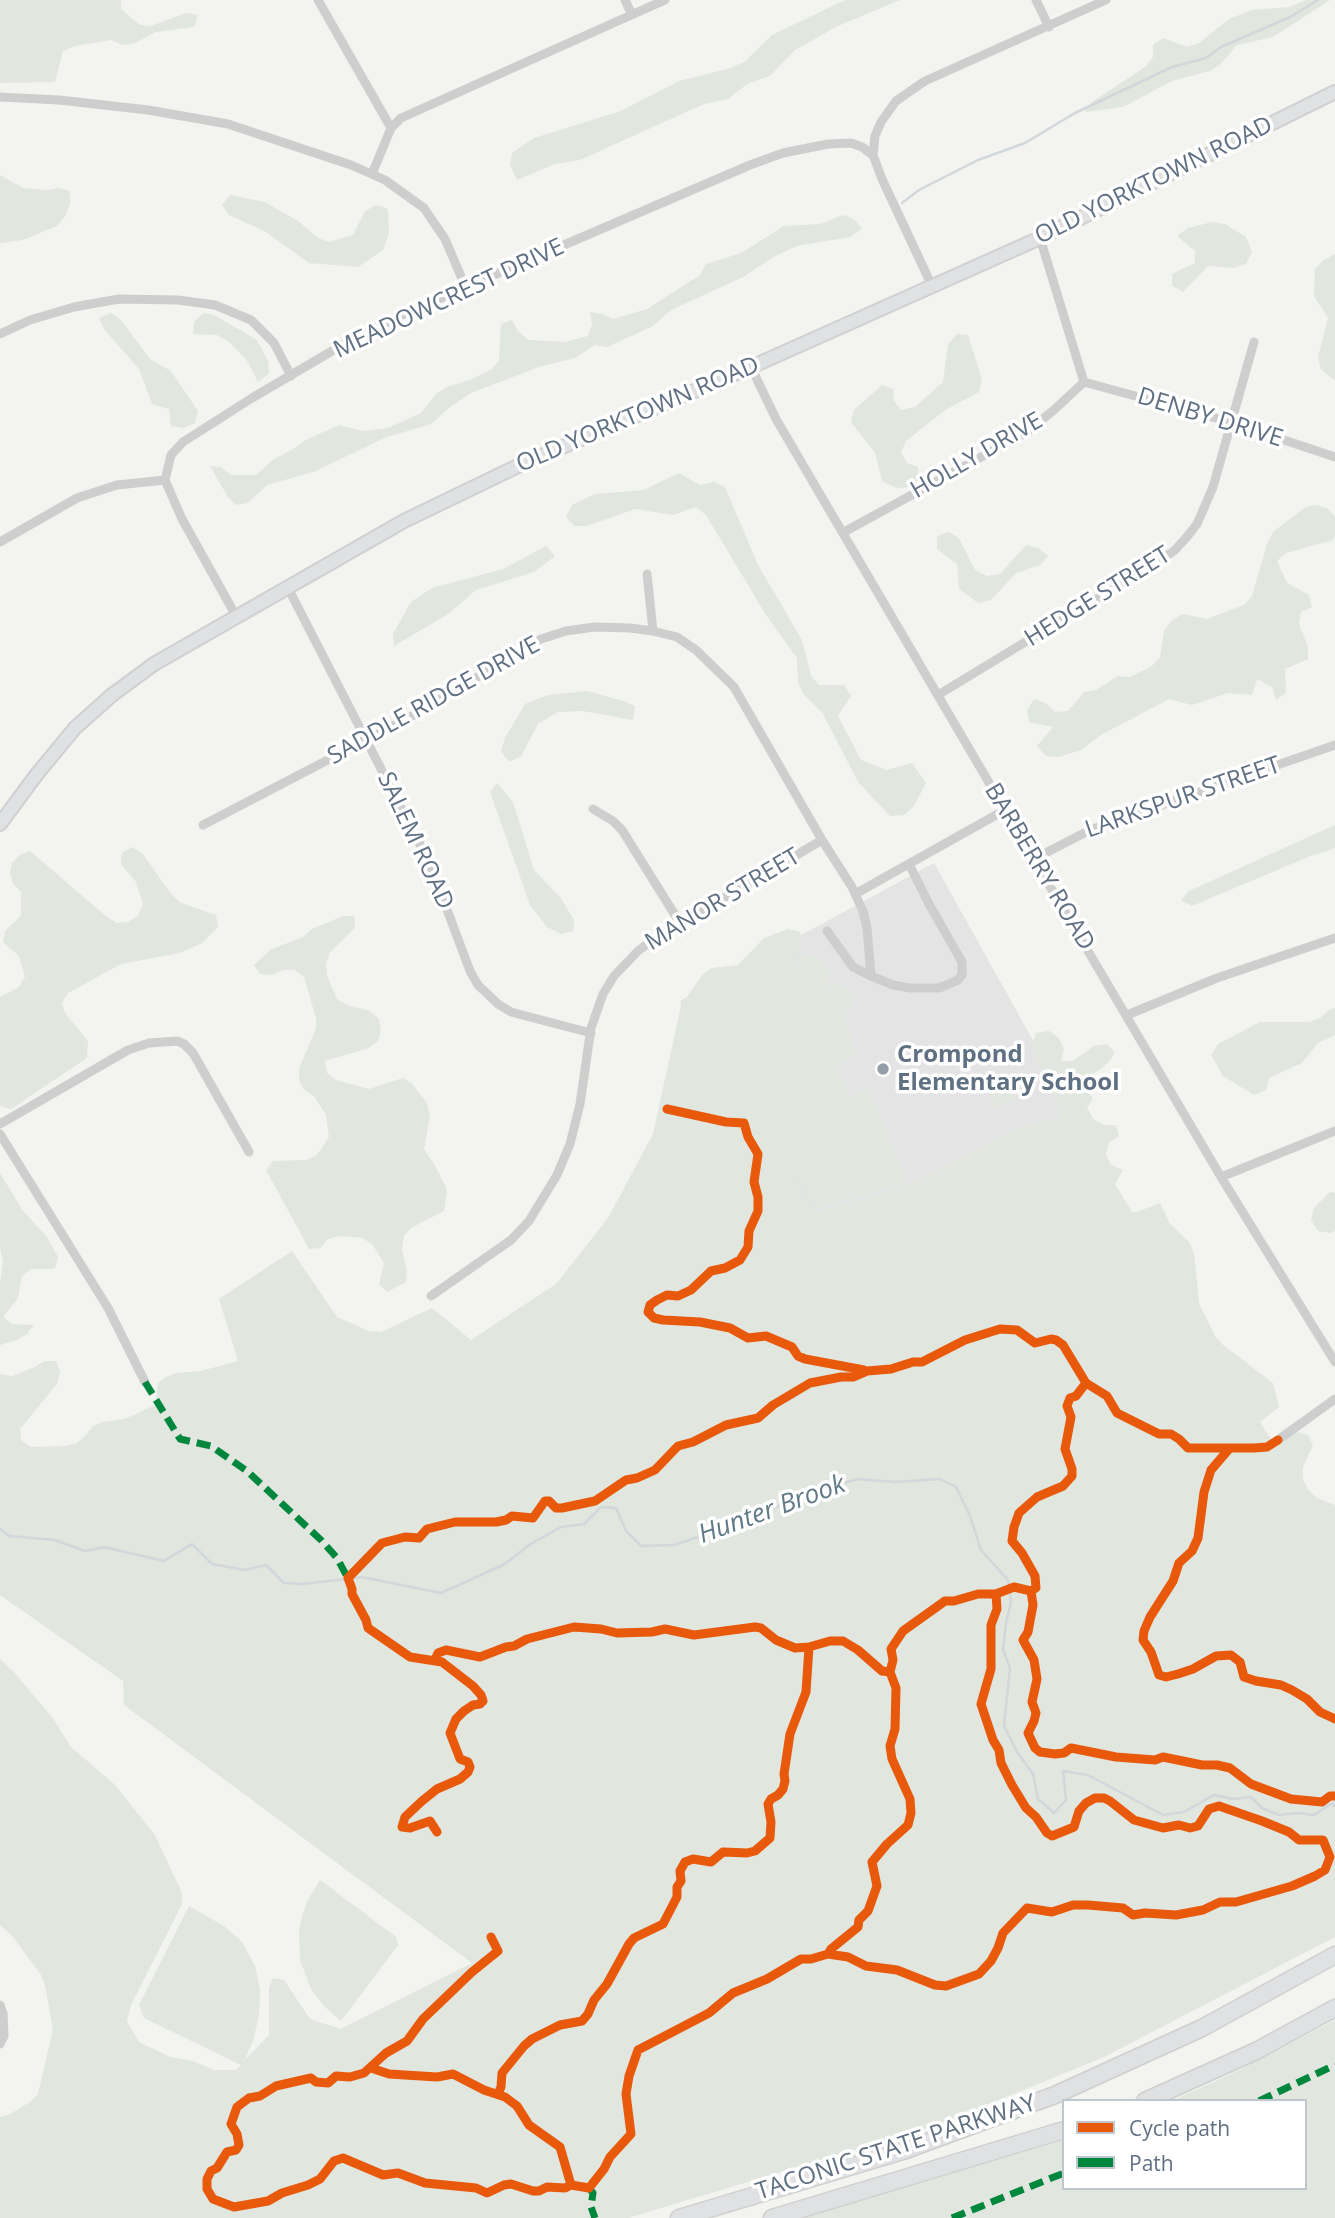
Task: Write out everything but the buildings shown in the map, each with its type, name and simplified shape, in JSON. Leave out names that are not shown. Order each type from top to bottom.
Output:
[{"type":"highway","name":"TACONIC STATE PARKWAY","points":[[679,2218],[903,2151],[1055,2095],[1202,2028],[1335,1955]]},
{"type":"highway","points":[[1149,2099],[1256,2051],[1335,2008]]},
{"type":"highway","name":"TACONIC STATE PARKWAY","points":[[772,2218],[1062,2131]]},
{"type":"main road","name":"OLD YORKTOWN ROAD","points":[[0,824],[75,728],[154,664],[435,505],[520,465],[1041,239],[1335,92]]},
{"type":"street","points":[[318,0],[391,128]]},
{"type":"street","points":[[625,0],[632,15]]},
{"type":"street","points":[[372,174],[391,128],[401,118],[665,0]]},
{"type":"street","points":[[1036,0],[1049,27]]},
{"type":"street","points":[[932,286],[881,179],[873,155],[875,136],[881,122],[896,101],[925,81],[1107,0]]},
{"type":"street","points":[[0,97],[59,100],[228,124],[275,138],[372,174],[425,208],[445,239],[466,288]]},
{"type":"street","name":"MEADOWCREST DRIVE","points":[[165,480],[171,455],[183,442],[344,344],[398,317],[783,153],[851,143],[873,155]]},
{"type":"street","points":[[1041,239],[1084,382]]},
{"type":"street","points":[[0,334],[30,320],[74,307],[119,299],[178,300],[215,305],[251,320],[274,343],[290,376]]},
{"type":"street","name":"HEDGE STREET","points":[[938,695],[1174,551],[1197,524],[1213,487],[1254,342]]},
{"type":"street","name":"BARBERRY ROAD","points":[[751,367],[776,419],[1005,810],[1221,1177],[1335,1362]]},
{"type":"street","name":"DENBY DRIVE","points":[[1084,382],[1230,422],[1335,457]]},
{"type":"street","name":"HOLLY DRIVE","points":[[844,532],[1027,432],[1084,382]]},
{"type":"street","points":[[0,542],[77,498],[117,485],[165,480],[181,519],[236,616]]},
{"type":"street","points":[[647,574],[653,631]]},
{"type":"street","name":"SALEM ROAD","points":[[288,588],[430,863],[470,971],[478,985],[511,1012],[591,1033]]},
{"type":"street","name":"SADDLE RIDGE DRIVE","points":[[203,825],[414,715],[541,639],[566,631],[595,627],[653,631],[677,637],[696,650],[734,687],[822,840]]},
{"type":"street","name":"LARKSPUR STREET","points":[[1034,859],[1090,830],[1335,745]]},
{"type":"street","points":[[593,809],[622,830],[680,923]]},
{"type":"street","points":[[855,894],[1005,810]]},
{"type":"street","name":"MANOR STREET","points":[[431,1296],[511,1240],[528,1221],[557,1175],[570,1144],[580,1104],[591,1033],[603,994],[614,976],[638,951],[680,923],[822,840],[855,894],[867,928],[871,976]]},
{"type":"street","points":[[827,931],[853,967],[893,985],[939,988],[958,980],[962,975],[962,961],[909,864]]},
{"type":"street","points":[[1126,1015],[1217,978],[1335,938]]},
{"type":"street","points":[[0,1124],[128,1050],[149,1043],[177,1041],[193,1053],[249,1152]]},
{"type":"street","points":[[1221,1177],[1335,1131]]},
{"type":"street","points":[[0,1134],[108,1308],[145,1382]]},
{"type":"street","points":[[1278,1440],[1335,1399]]},
{"type":"street","points":[[0,2006],[4,2036],[0,2044]]},
{"type":"shaded area","points":[[0,0],[121,0],[121,9],[140,25],[151,26],[186,13],[198,15],[194,27],[156,32],[135,43],[122,45],[111,40],[74,46],[63,51],[55,82],[0,83]]},
{"type":"shaded area","points":[[845,0],[900,0],[838,26],[795,50],[770,76],[747,84],[728,99],[704,104],[580,160],[555,164],[517,180],[510,165],[512,153],[534,138],[621,111],[679,81],[731,68],[744,62],[772,35]]},
{"type":"shaded area","points":[[1306,0],[1330,0],[1273,37],[1237,45],[1220,65],[1210,71],[1172,81],[1123,107],[1085,112],[1092,102],[1145,67],[1153,57],[1153,45],[1163,38],[1187,47],[1199,43],[1229,19],[1252,10],[1289,7]]},
{"type":"shaded area","points":[[0,175],[23,188],[59,188],[70,191],[70,204],[66,215],[57,226],[23,240],[0,243]]},
{"type":"shaded area","points":[[230,195],[265,202],[298,221],[318,238],[329,242],[353,235],[365,211],[376,205],[388,209],[389,233],[383,250],[358,267],[309,263],[266,232],[229,215],[222,205]]},
{"type":"shaded area","points":[[843,215],[854,219],[862,229],[850,237],[797,246],[775,256],[743,277],[671,310],[653,326],[607,347],[595,345],[575,358],[539,367],[471,393],[431,424],[384,438],[316,471],[267,485],[248,503],[236,505],[228,497],[210,466],[221,467],[231,475],[256,475],[274,459],[339,425],[363,431],[388,428],[421,413],[437,393],[447,387],[492,369],[499,360],[501,324],[512,320],[518,331],[528,340],[565,342],[588,336],[592,324],[590,312],[613,319],[647,309],[700,275],[706,264],[741,253],[784,226],[820,224]]},
{"type":"shaded area","points":[[1212,222],[1225,224],[1246,237],[1252,252],[1246,264],[1233,268],[1208,266],[1183,292],[1172,286],[1172,274],[1195,263],[1195,251],[1177,236],[1188,228]]},
{"type":"shaded area","points":[[1335,254],[1335,380],[1321,369],[1318,357],[1328,318],[1314,296],[1315,269]]},
{"type":"shaded area","points":[[111,313],[121,320],[150,359],[171,371],[198,411],[195,423],[184,428],[171,426],[169,409],[152,404],[139,369],[104,329],[99,318]]},
{"type":"shaded area","points":[[203,313],[214,315],[257,340],[268,361],[269,373],[258,382],[246,359],[228,341],[217,335],[193,334],[194,322]]},
{"type":"shaded area","points":[[957,334],[968,335],[982,380],[979,392],[945,410],[906,441],[901,452],[907,463],[918,467],[919,479],[909,487],[897,488],[882,481],[875,453],[851,422],[854,410],[882,385],[893,389],[894,401],[901,410],[915,407],[943,382],[948,344]]},
{"type":"shaded area","points":[[679,473],[700,485],[714,482],[725,487],[758,565],[802,640],[811,676],[819,685],[844,685],[851,696],[838,716],[861,760],[887,770],[912,763],[926,783],[914,806],[904,815],[890,816],[858,782],[822,712],[804,695],[798,683],[797,658],[766,615],[706,515],[696,507],[673,515],[635,509],[587,526],[574,526],[566,516],[572,505],[595,494],[644,490]]},
{"type":"shaded area","points":[[1315,505],[1327,508],[1335,517],[1333,540],[1286,553],[1277,561],[1287,583],[1309,595],[1312,607],[1301,612],[1299,624],[1308,647],[1308,659],[1285,669],[1286,693],[1276,700],[1272,687],[1257,679],[1252,695],[1228,693],[1192,705],[1169,699],[1101,735],[1081,750],[1059,757],[1046,756],[1037,746],[1053,727],[1029,722],[1027,710],[1034,699],[1046,703],[1055,712],[1068,711],[1084,692],[1096,690],[1118,676],[1130,677],[1152,666],[1160,657],[1164,631],[1172,620],[1183,614],[1207,619],[1244,605],[1252,596],[1273,532],[1304,508]]},
{"type":"shaded area","points":[[949,532],[959,538],[975,570],[987,576],[1000,574],[1026,545],[1038,548],[1048,556],[1040,565],[1016,573],[991,600],[978,603],[959,589],[957,564],[937,549],[937,536]]},
{"type":"shaded area","points":[[546,546],[555,556],[534,572],[476,590],[448,614],[394,646],[393,634],[411,602],[432,588],[503,569]]},
{"type":"shaded area","points":[[587,691],[635,706],[633,720],[583,711],[558,712],[538,724],[521,756],[509,762],[501,751],[505,738],[525,704],[548,695]]},
{"type":"shaded area","points":[[497,783],[513,802],[534,870],[560,897],[574,920],[573,931],[561,934],[547,927],[530,905],[490,792]]},
{"type":"shaded area","points":[[1335,825],[1335,848],[1192,906],[1181,900],[1189,891]]},
{"type":"shaded area","points":[[132,847],[143,854],[171,894],[181,903],[216,915],[218,927],[202,943],[180,953],[121,964],[68,993],[62,1003],[65,1013],[88,1041],[87,1058],[11,1109],[0,1106],[0,997],[19,987],[25,977],[19,956],[3,942],[5,931],[21,916],[21,892],[13,884],[10,873],[12,863],[20,855],[30,851],[107,917],[117,923],[128,922],[138,916],[143,904],[136,882],[121,864],[122,853]]},
{"type":"shaded area","name":"Crompond Elementary School","points":[[934,863],[1079,1123],[916,1191],[812,1217],[684,1016],[680,1001]]},
{"type":"shaded area","points":[[343,916],[354,916],[355,928],[330,952],[326,964],[327,976],[337,999],[347,1005],[370,1011],[379,1019],[381,1030],[378,1041],[369,1048],[325,1061],[327,1073],[336,1080],[369,1089],[403,1078],[412,1084],[427,1103],[430,1116],[424,1149],[447,1190],[444,1211],[411,1228],[404,1236],[402,1249],[407,1271],[406,1282],[387,1292],[379,1284],[384,1263],[372,1244],[362,1238],[339,1236],[328,1239],[320,1248],[309,1249],[266,1170],[273,1161],[307,1160],[317,1155],[329,1137],[326,1115],[314,1096],[304,1090],[299,1080],[299,1068],[316,1029],[316,1018],[304,977],[295,970],[283,970],[272,975],[260,974],[254,965],[270,950],[303,937],[312,929]]},
{"type":"shaded area","points":[[788,929],[800,932],[802,944],[789,965],[793,964],[796,968],[797,958],[802,955],[820,957],[830,972],[824,986],[840,985],[856,996],[844,1016],[856,1054],[836,1063],[849,1096],[869,1088],[907,1183],[817,1208],[787,1165],[816,1213],[916,1182],[1016,1130],[1039,1121],[1051,1122],[1061,1116],[1032,1046],[1036,1033],[1049,1031],[1059,1038],[1064,1049],[1061,1061],[1073,1061],[1094,1046],[1107,1044],[1115,1053],[1108,1063],[1088,1078],[1084,1089],[1093,1098],[1087,1108],[1093,1119],[1104,1125],[1116,1125],[1119,1136],[1109,1143],[1106,1154],[1111,1165],[1123,1170],[1115,1184],[1132,1212],[1160,1203],[1170,1224],[1189,1242],[1194,1253],[1199,1303],[1215,1336],[1273,1383],[1279,1407],[1260,1422],[1276,1447],[1296,1432],[1308,1435],[1313,1445],[1303,1467],[1303,1479],[1317,1498],[1335,1505],[1335,1937],[1102,2058],[937,2125],[628,2218],[0,2218],[0,2117],[30,2102],[38,2094],[53,2030],[41,1975],[13,1937],[0,1925],[0,1659],[52,1717],[71,1747],[114,1784],[155,1835],[182,1893],[182,1904],[131,2005],[127,2021],[139,2042],[170,2057],[193,2061],[214,2070],[236,2070],[241,2065],[144,2018],[139,2005],[189,1906],[224,1926],[242,1942],[255,1966],[260,1990],[259,2015],[253,2041],[244,2061],[269,2035],[269,1988],[273,1978],[284,1980],[310,2019],[341,2029],[472,1963],[124,1705],[123,1681],[0,1595],[0,1374],[12,1376],[45,1361],[56,1361],[60,1372],[57,1384],[20,1429],[21,1440],[31,1447],[77,1443],[93,1426],[125,1419],[155,1405],[158,1383],[166,1377],[238,1361],[219,1299],[292,1251],[337,1317],[369,1331],[381,1332],[432,1308],[471,1340],[556,1284],[608,1218],[653,1134],[681,1006],[702,975],[712,968],[738,965],[764,938]]},
{"type":"shaded area","points":[[1335,1008],[1335,1035],[1318,1043],[1302,1063],[1269,1078],[1266,1090],[1254,1095],[1223,1076],[1211,1055],[1218,1044],[1260,1022],[1309,1022]]},
{"type":"shaded area","points":[[1007,1077],[1016,1099],[995,1108],[986,1086]]},
{"type":"shaded area","points":[[0,1173],[23,1211],[47,1237],[58,1257],[55,1269],[31,1269],[22,1276],[18,1298],[3,1317],[12,1324],[34,1325],[27,1334],[17,1340],[0,1345],[0,1284],[3,1262],[0,1247]]},
{"type":"shaded area","points":[[1330,1192],[1335,1193],[1335,1231],[1330,1233],[1318,1231],[1311,1220],[1314,1208]]},
{"type":"shaded area","points":[[320,1880],[396,1937],[398,1945],[341,2021],[324,2006],[311,1989],[300,1960],[299,1930],[302,1916]]},
{"type":"shaded area","points":[[1335,2020],[1335,2218],[804,2218],[1062,2141],[1062,2190],[1307,2190],[1307,2099],[1175,2099],[1229,2075]]},
{"type":"waterway","points":[[902,203],[919,190],[978,160],[1025,143],[1075,113],[1172,67],[1206,58],[1221,47],[1290,17],[1318,0]]},
{"type":"waterway","name":"Hunter Brook","points":[[0,1529],[9,1536],[55,1540],[85,1551],[104,1547],[164,1561],[192,1544],[212,1564],[245,1570],[266,1565],[284,1583],[303,1584],[362,1577],[441,1593],[505,1564],[529,1545],[561,1527],[584,1524],[601,1507],[616,1508],[626,1531],[641,1546],[674,1545],[818,1490],[858,1479],[895,1482],[940,1479],[956,1487],[970,1516],[981,1550],[1008,1580],[1011,1602],[1003,1650],[1010,1668],[1004,1726],[1017,1752],[1033,1774],[1038,1799],[1054,1813],[1066,1800],[1063,1771],[1088,1775],[1163,1815],[1184,1812],[1214,1795],[1233,1799],[1251,1797],[1262,1808],[1279,1815],[1314,1815],[1332,1803],[1335,1807]]},
{"type":"marked path","points":[[145,1382],[180,1439],[211,1446],[247,1471],[321,1540],[337,1558],[350,1582]]},
{"type":"marked path","points":[[1263,2099],[1335,2065]]},
{"type":"marked path","points":[[952,2218],[1062,2174]]},
{"type":"marked path","points":[[589,2188],[593,2193],[591,2207],[595,2218]]},
{"type":"cycle path","points":[[667,1109],[726,1122],[744,1123],[748,1137],[758,1154],[754,1182],[758,1211],[749,1231],[748,1247],[740,1260],[725,1268],[711,1271],[691,1290],[657,1300],[650,1305],[648,1312],[654,1318],[663,1320],[700,1322],[730,1328],[748,1338],[766,1336],[792,1347],[798,1356],[805,1359],[864,1370]]},
{"type":"cycle path","points":[[437,1832],[430,1821],[410,1828],[402,1827],[405,1817],[422,1801],[437,1789],[460,1779],[468,1772],[468,1762],[460,1759],[450,1733],[456,1719],[464,1711],[483,1701],[473,1686],[442,1662],[410,1657],[368,1628],[352,1594],[348,1578],[382,1543],[405,1537],[419,1538],[427,1529],[455,1522],[496,1522],[512,1516],[533,1518],[545,1501],[549,1501],[556,1508],[595,1501],[626,1480],[655,1470],[678,1446],[693,1442],[726,1425],[758,1418],[773,1405],[810,1383],[922,1362],[965,1340],[1000,1329],[1017,1330],[1035,1343],[1056,1340],[1063,1345],[1086,1383],[1107,1396],[1117,1413],[1159,1434],[1171,1434],[1188,1448],[1267,1447],[1278,1440]]},
{"type":"cycle path","points":[[1031,1591],[1036,1588],[1035,1576],[1012,1541],[1014,1527],[1019,1513],[1037,1497],[1063,1486],[1072,1476],[1065,1449],[1071,1417],[1067,1406],[1070,1398],[1076,1396],[1086,1383]]},
{"type":"cycle path","points":[[1229,1449],[1211,1470],[1204,1492],[1198,1538],[1192,1551],[1179,1563],[1173,1581],[1150,1617],[1143,1640],[1151,1652],[1159,1675],[1166,1677],[1178,1674],[1216,1656],[1231,1655],[1240,1662],[1244,1677],[1292,1690],[1307,1699],[1320,1712],[1335,1719]]},
{"type":"cycle path","points":[[890,1672],[893,1660],[891,1649],[903,1631],[945,1601],[978,1594],[996,1594],[1014,1587],[1031,1591]]},
{"type":"cycle path","points":[[1031,1591],[1033,1605],[1028,1632],[1023,1640],[1034,1660],[1037,1679],[1032,1702],[1036,1713],[1028,1733],[1040,1752],[1064,1753],[1071,1748],[1116,1757],[1155,1760],[1163,1757],[1202,1765],[1217,1765],[1230,1768],[1251,1784],[1291,1799],[1322,1802],[1335,1796]]},
{"type":"cycle path","points":[[589,2188],[610,2157],[631,2134],[626,2094],[638,2050],[709,2013],[733,1993],[767,1979],[801,1959],[828,1954],[848,1957],[866,1966],[897,1970],[935,1985],[946,1986],[979,1974],[991,1961],[1003,1933],[1027,1908],[1052,1912],[1073,1905],[1088,1905],[1123,1908],[1133,1915],[1176,1915],[1292,1886],[1325,1870],[1330,1857],[1323,1840],[1299,1840],[1289,1832],[1219,1806],[1209,1809],[1198,1826],[1163,1828],[1134,1820],[1110,1801],[1095,1798],[1079,1811],[1074,1827],[1052,1836],[1047,1833],[1026,1808],[1012,1785],[1001,1763],[999,1750],[981,1704],[991,1669],[991,1625],[997,1609],[996,1594]]},
{"type":"cycle path","points":[[435,1660],[438,1653],[446,1650],[480,1657],[527,1639],[574,1627],[617,1633],[665,1629],[694,1635],[755,1627],[795,1648],[843,1641],[882,1671],[890,1672]]},
{"type":"cycle path","points":[[498,2094],[502,2073],[524,2046],[560,2025],[582,2021],[634,1938],[663,1924],[677,1897],[677,1887],[681,1881],[680,1871],[685,1862],[693,1859],[711,1862],[723,1852],[755,1851],[770,1838],[768,1804],[783,1789],[790,1734],[806,1692],[809,1647]]},
{"type":"cycle path","points":[[828,1954],[858,1927],[859,1920],[868,1911],[877,1886],[872,1862],[908,1825],[911,1813],[910,1799],[892,1759],[890,1746],[895,1729],[896,1688],[890,1672]]},
{"type":"cycle path","points":[[491,1937],[498,1951],[423,2019],[407,2041],[386,2053],[364,2073],[350,2077],[336,2076],[328,2083],[316,2082],[311,2078],[276,2086],[260,2096],[249,2098],[237,2107],[231,2124],[239,2145],[236,2150],[227,2152],[217,2168],[211,2171],[207,2179],[207,2189],[213,2199],[234,2207],[268,2201],[320,2179],[334,2161],[343,2158],[383,2175],[398,2173],[425,2183],[476,2188],[487,2193],[511,2184],[533,2191],[571,2185],[589,2188]]},
{"type":"cycle path","points":[[371,2068],[389,2074],[437,2077],[453,2074],[505,2097],[517,2106],[529,2125],[560,2147],[571,2185]]},
{"type":"place","name":"Crompond Elementary School","points":[[883,1069]]}]
